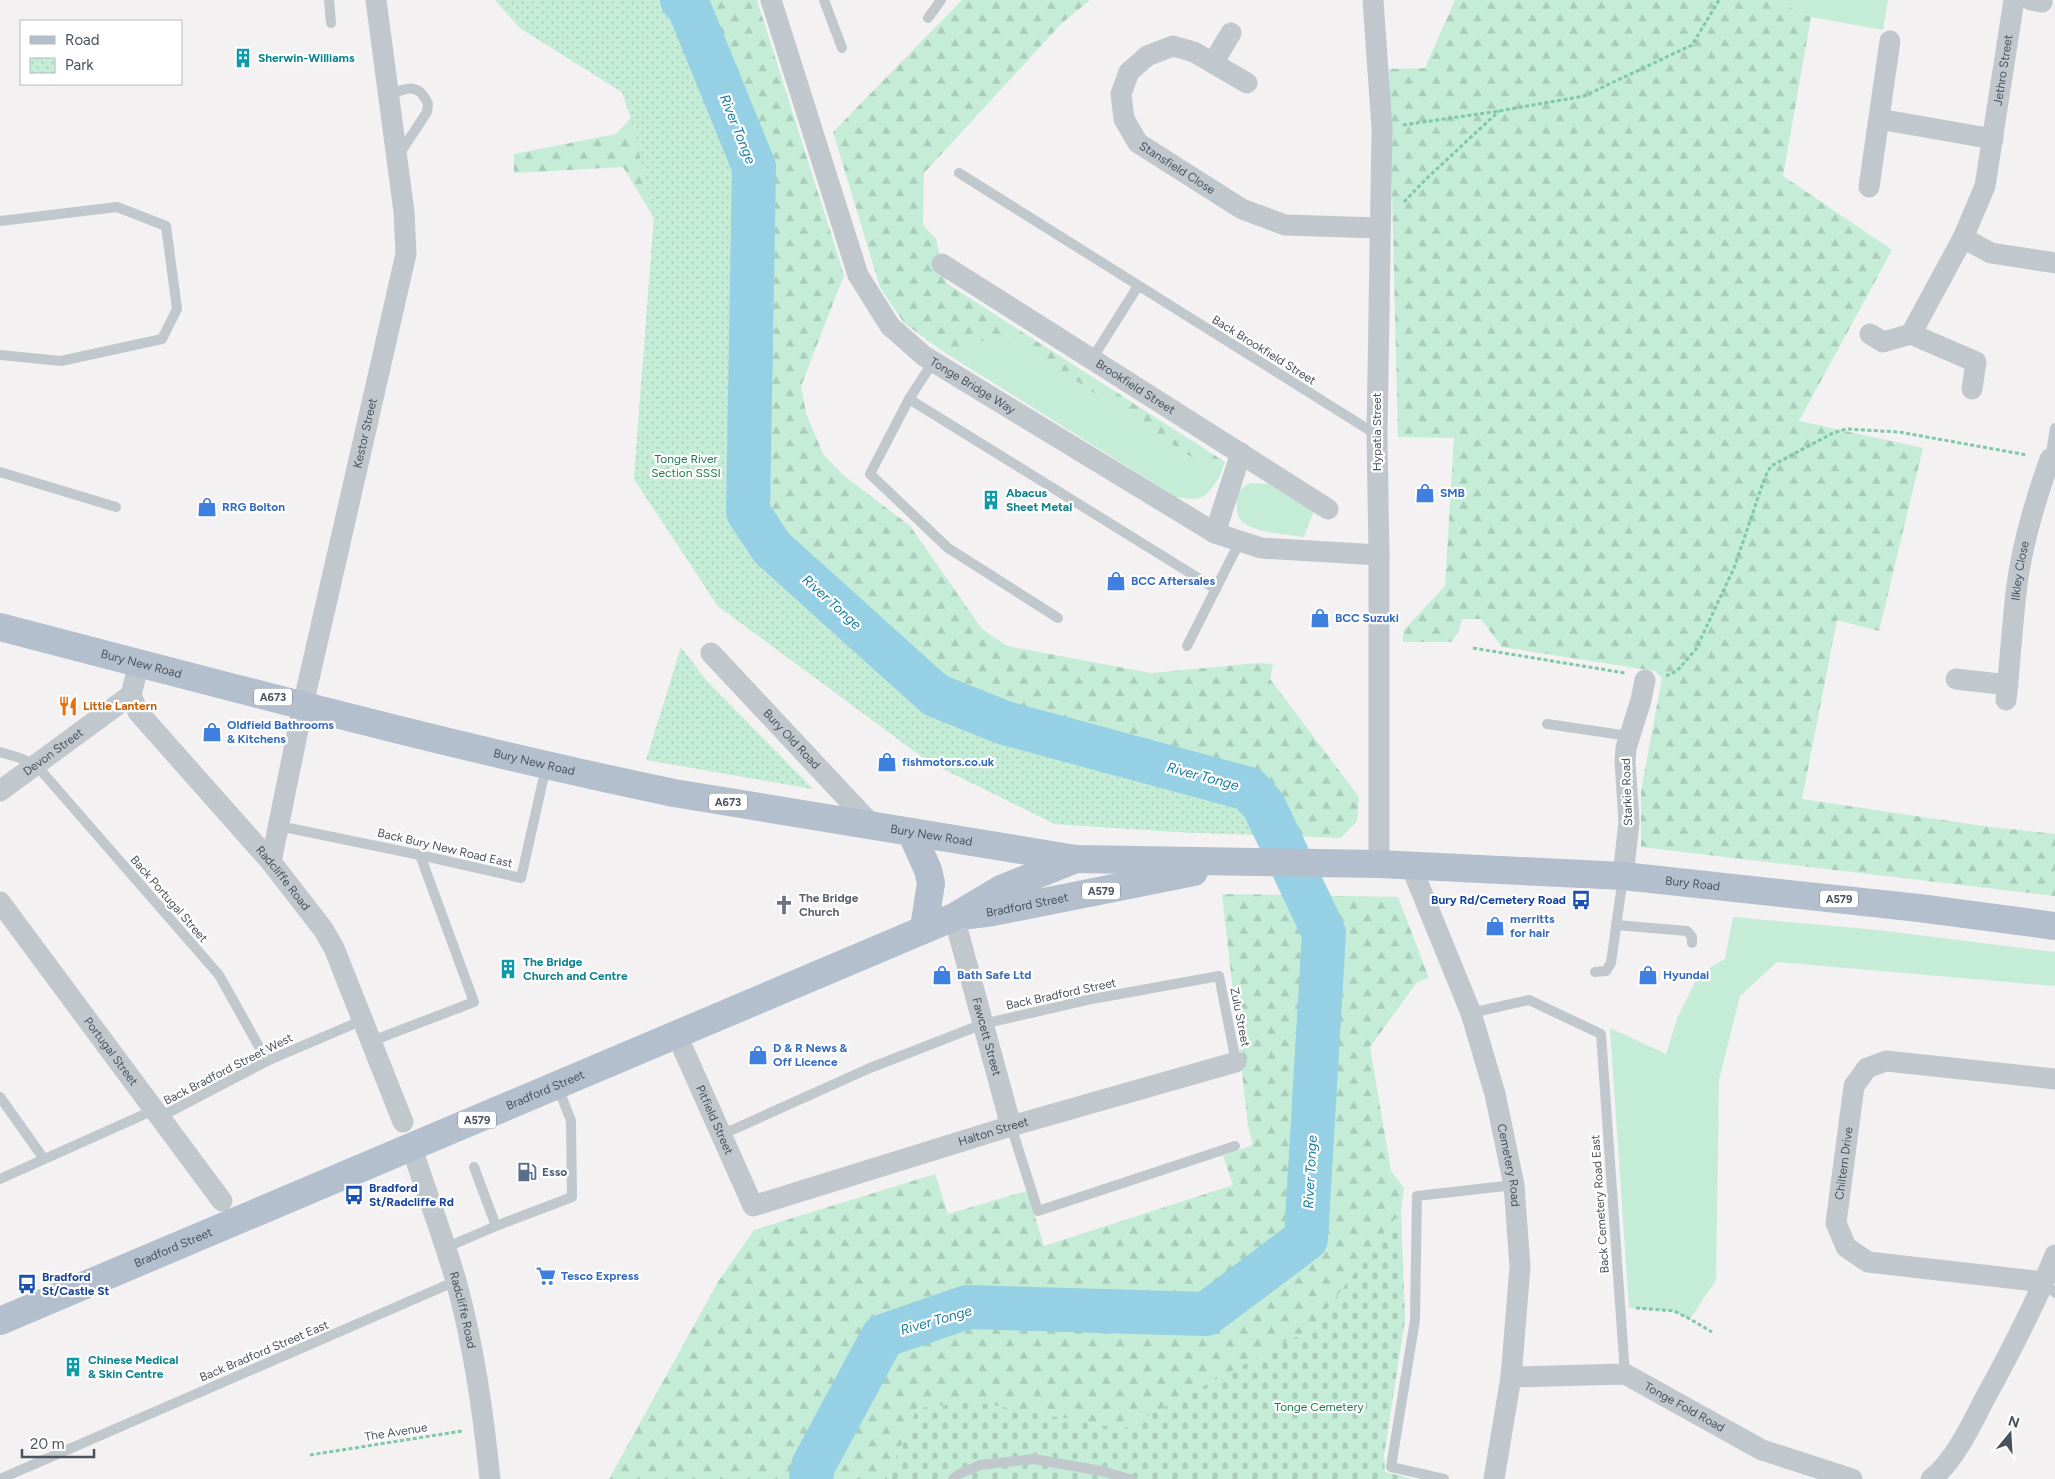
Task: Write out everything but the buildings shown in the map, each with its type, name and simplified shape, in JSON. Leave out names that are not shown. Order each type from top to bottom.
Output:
[{"type":"main road","name":"Bury New Road","points":[[0,627],[303,705],[674,793],[1076,859]]},
{"type":"main road","points":[[911,832],[928,870],[930,883],[924,928]]},
{"type":"main road","name":"A579","points":[[1076,859],[1256,862]]},
{"type":"main road","name":"Bradford Street","points":[[0,1321],[412,1148],[676,1033],[954,917],[1001,889],[1076,859]]},
{"type":"main road","name":"Bury Road","points":[[1256,862],[1379,864],[1623,876],[1919,908],[2055,926]]},
{"type":"main road","name":"Bradford Street","points":[[954,917],[993,912],[1256,862]]},
{"type":"street","name":"Kestor Street","points":[[271,862],[303,705],[406,254],[404,212],[376,0]]},
{"type":"street","name":"Hypatia Street","points":[[1373,0],[1382,128],[1376,435],[1379,555],[1379,864]]},
{"type":"street","name":"Jethro Street","points":[[1911,334],[1963,238],[1985,186],[2014,0]]},
{"type":"street","name":"Tonge Bridge Way","points":[[777,2],[858,275],[890,326],[933,362],[1215,534],[1261,548],[1379,555]]},
{"type":"street","points":[[1213,63],[1231,33]]},
{"type":"street","points":[[1869,187],[1890,41]]},
{"type":"street","name":"Stansfield Close","points":[[1247,83],[1194,52],[1173,46],[1147,56],[1129,72],[1121,94],[1124,119],[1138,143],[1242,209],[1285,225],[1380,228]]},
{"type":"street","points":[[1879,119],[1993,138]]},
{"type":"street","points":[[1963,238],[1991,253],[2055,263]]},
{"type":"street","name":"Brookfield Street","points":[[942,264],[1328,509]]},
{"type":"street","points":[[1870,334],[1883,342],[1911,334],[1976,362],[1972,389]]},
{"type":"street","points":[[1215,534],[1241,453]]},
{"type":"street","name":"Ilkley Close","points":[[1956,679],[2007,692],[2018,583],[2040,486],[2053,459]]},
{"type":"street","name":"Bury Old Road","points":[[711,653],[872,826]]},
{"type":"street","points":[[131,695],[139,663]]},
{"type":"street","name":"Starkie Road","points":[[1623,876],[1629,822],[1625,760],[1629,736],[1641,700],[1645,680]]},
{"type":"street","name":"Devon Street","points":[[0,791],[131,695]]},
{"type":"street","name":"Radcliffe Road","points":[[131,695],[138,712],[271,862],[323,929],[334,948],[404,1122]]},
{"type":"street","name":"Cemetery Road","points":[[1411,866],[1471,1013],[1496,1094],[1514,1185],[1520,1267],[1511,1377],[1494,1479]]},
{"type":"street","name":"Portugal Street","points":[[0,902],[222,1201]]},
{"type":"street","name":"Fawcett Street","points":[[954,917],[1011,1126]]},
{"type":"street","name":"Pitfield Street","points":[[676,1033],[753,1206]]},
{"type":"street","name":"Chiltern Drive","points":[[2050,1287],[1868,1262],[1846,1247],[1836,1223],[1854,1086],[1867,1068],[1886,1061],[2055,1079]]},
{"type":"street","name":"Halton Street","points":[[753,1206],[1011,1126],[1236,1062]]},
{"type":"street","name":"Radcliffe Road","points":[[412,1148],[456,1281],[474,1356],[485,1427],[490,1479]]},
{"type":"street","points":[[1931,1479],[1938,1474],[1966,1434],[2050,1287],[2055,1255]]},
{"type":"street","points":[[1511,1377],[1625,1374]]},
{"type":"street","name":"Tonge Fold Road","points":[[1625,1374],[1762,1450],[1852,1479]]},
{"type":"lane","points":[[329,0],[331,23]]},
{"type":"lane","points":[[824,0],[842,48]]},
{"type":"lane","points":[[928,18],[941,0]]},
{"type":"lane","points":[[389,95],[406,88],[413,88],[420,91],[428,104],[427,112],[404,144],[397,158]]},
{"type":"lane","name":"Back Brookfield Street","points":[[958,173],[1376,435]]},
{"type":"lane","points":[[0,221],[117,207],[166,226],[177,309],[162,339],[61,360],[0,355]]},
{"type":"lane","points":[[1092,359],[1138,286]]},
{"type":"lane","points":[[933,362],[909,399],[870,474],[948,548],[1058,618]]},
{"type":"lane","points":[[909,399],[1216,589]]},
{"type":"lane","points":[[2053,459],[2055,428]]},
{"type":"lane","points":[[0,472],[116,507]]},
{"type":"lane","points":[[1187,646],[1240,541]]},
{"type":"lane","points":[[1547,724],[1629,736]]},
{"type":"lane","points":[[0,752],[20,758],[36,766]]},
{"type":"lane","name":"Back Bury New Road East","points":[[279,826],[521,878],[546,764]]},
{"type":"lane","name":"Back Portugal Street","points":[[36,766],[219,975],[267,1061]]},
{"type":"lane","points":[[372,1042],[474,1002],[420,855]]},
{"type":"lane","points":[[1595,972],[1606,971],[1609,968],[1623,876]]},
{"type":"lane","points":[[1616,925],[1687,931],[1692,936],[1692,943]]},
{"type":"lane","name":"Back Bradford Street","points":[[721,1135],[870,1068],[983,1024],[1092,999],[1219,976]]},
{"type":"lane","name":"Zulu Street","points":[[1219,976],[1236,1062]]},
{"type":"lane","name":"Back Cemetery Road East","points":[[1471,1013],[1528,1000],[1601,1034],[1625,1374]]},
{"type":"lane","name":"Back Bradford Street West","points":[[0,1179],[44,1159],[157,1114],[267,1061],[363,1020]]},
{"type":"lane","points":[[445,1248],[572,1197],[571,1121],[557,1085]]},
{"type":"lane","points":[[0,1097],[44,1159]]},
{"type":"lane","points":[[1011,1126],[1038,1211],[1235,1146]]},
{"type":"lane","points":[[474,1167],[496,1226]]},
{"type":"lane","points":[[1444,1479],[1391,1467],[1415,1320],[1417,1196],[1514,1185]]},
{"type":"lane","name":"Back Bradford Street East","points":[[0,1479],[456,1281]]},
{"type":"lane","points":[[953,1479],[959,1474],[980,1465],[1034,1459],[1102,1471],[1130,1479]]},
{"type":"path","points":[[1382,128],[1499,111],[1584,96],[1692,46],[1719,0]]},
{"type":"path","points":[[1425,180],[1499,111]]},
{"type":"path","points":[[1473,648],[1642,676],[1645,680],[1662,678],[1677,670],[1696,649],[1734,568],[1765,476],[1771,466],[1833,433],[1846,429],[1899,432],[2053,459]]},
{"type":"path","points":[[1620,1308],[1674,1311],[1690,1318],[1712,1332]]},
{"type":"path","name":"The Avenue","points":[[310,1455],[485,1427]]},
{"type":"green space","points":[[495,0],[757,0],[844,275],[801,386],[806,413],[823,454],[843,475],[910,526],[982,629],[1007,646],[1151,673],[1258,663],[1273,664],[1270,679],[1359,797],[1357,821],[1341,838],[1179,832],[1055,824],[929,762],[718,606],[634,479],[654,218],[623,167],[514,173],[514,154],[616,134],[631,118],[622,92],[520,28]]},
{"type":"green space","name":"Tonge River Section SSSI","points":[[495,0],[661,0],[677,13],[743,167],[735,513],[762,557],[930,706],[1000,735],[1242,799],[1254,810],[1266,835],[1179,832],[1055,824],[929,762],[718,606],[634,479],[654,218],[631,118],[622,92],[520,28]]},
{"type":"green space","points":[[962,0],[1090,0],[1061,24],[924,173],[923,225],[936,239],[946,283],[1225,462],[1220,476],[1006,335],[944,352],[904,323],[880,287],[833,132]]},
{"type":"green space","points":[[1455,0],[1776,0],[1811,17],[1783,176],[1892,250],[1799,421],[1923,448],[1879,631],[1837,620],[1802,799],[1983,826],[2055,834],[2055,896],[1641,847],[1641,791],[1662,678],[1655,671],[1502,647],[1481,619],[1462,619],[1458,633],[1451,642],[1403,642],[1403,631],[1445,586],[1454,438],[1398,437],[1389,69],[1425,68]]},
{"type":"green space","points":[[1776,0],[1888,0],[1883,30],[1811,17]]},
{"type":"green space","points":[[1006,335],[1220,476],[1215,484],[1202,497],[1192,499],[1176,497],[944,352]]},
{"type":"green space","points":[[1251,483],[1269,484],[1315,508],[1304,537],[1260,530],[1245,524],[1240,519],[1237,510],[1238,494],[1241,489]]},
{"type":"green space","points":[[681,647],[706,680],[813,789],[646,760]]},
{"type":"green space","points":[[1222,894],[1398,897],[1429,978],[1417,982],[1370,1047],[1391,1171],[1404,1188],[1401,1211],[1313,1328],[1123,1429],[975,1402],[917,1408],[887,1479],[609,1479],[718,1282],[754,1230],[935,1174],[948,1214],[1027,1191],[1044,1246],[1233,1185],[1223,1156],[1253,1145],[1248,1126]]},
{"type":"green space","points":[[1733,917],[1878,930],[2055,952],[2055,986],[1777,962],[1740,996],[1719,1080],[1716,1280],[1690,1319],[1674,1311],[1629,1308],[1610,1028],[1666,1054],[1678,1016],[1699,974],[1725,959]]},
{"type":"green space","name":"Tonge Cemetery","points":[[1401,1211],[1405,1320],[1384,1455],[1385,1472],[1413,1479],[887,1479],[917,1408],[975,1402],[1123,1429],[1313,1328]]},
{"type":"waterway","name":"River Tonge","points":[[682,0],[688,5],[754,167],[748,512],[772,548],[935,695],[1005,723],[1249,789],[1264,806],[1324,933],[1306,1239],[1206,1314],[967,1307],[883,1336],[813,1466],[811,1479]]},
{"type":"place","name":"Sherwin-Williams","points":[[243,58]]},
{"type":"place","name":"SMB","points":[[1425,493]]},
{"type":"place","name":"Abacus Sheet Metal","points":[[991,500]]},
{"type":"place","name":"RRG Bolton","points":[[207,507]]},
{"type":"place","name":"BCC Aftersales","points":[[1116,581]]},
{"type":"place","name":"BCC Suzuki","points":[[1320,618]]},
{"type":"place","name":"Little Lantern","points":[[68,706]]},
{"type":"place","name":"Oldfield Bathrooms & Kitchens","points":[[212,732]]},
{"type":"place","name":"fishmotors.co.uk","points":[[887,762]]},
{"type":"place","name":"Bury Rd/Cemetery Road","points":[[1581,900]]},
{"type":"place","name":"The Bridge Church","points":[[784,905]]},
{"type":"place","name":"merritts for hair","points":[[1495,926]]},
{"type":"place","name":"The Bridge Church and Centre","points":[[508,969]]},
{"type":"place","name":"Bath Safe Ltd","points":[[942,975]]},
{"type":"place","name":"Hyundai","points":[[1648,975]]},
{"type":"place","name":"D & R News & Off Licence","points":[[758,1055]]},
{"type":"place","name":"Esso","points":[[527,1172]]},
{"type":"place","name":"Bradford St/Radcliffe Rd","points":[[354,1195]]},
{"type":"place","name":"Tesco Express","points":[[546,1276]]},
{"type":"place","name":"Bradford St/Castle St","points":[[27,1284]]},
{"type":"place","name":"Chinese Medical & Skin Centre","points":[[73,1367]]}]
